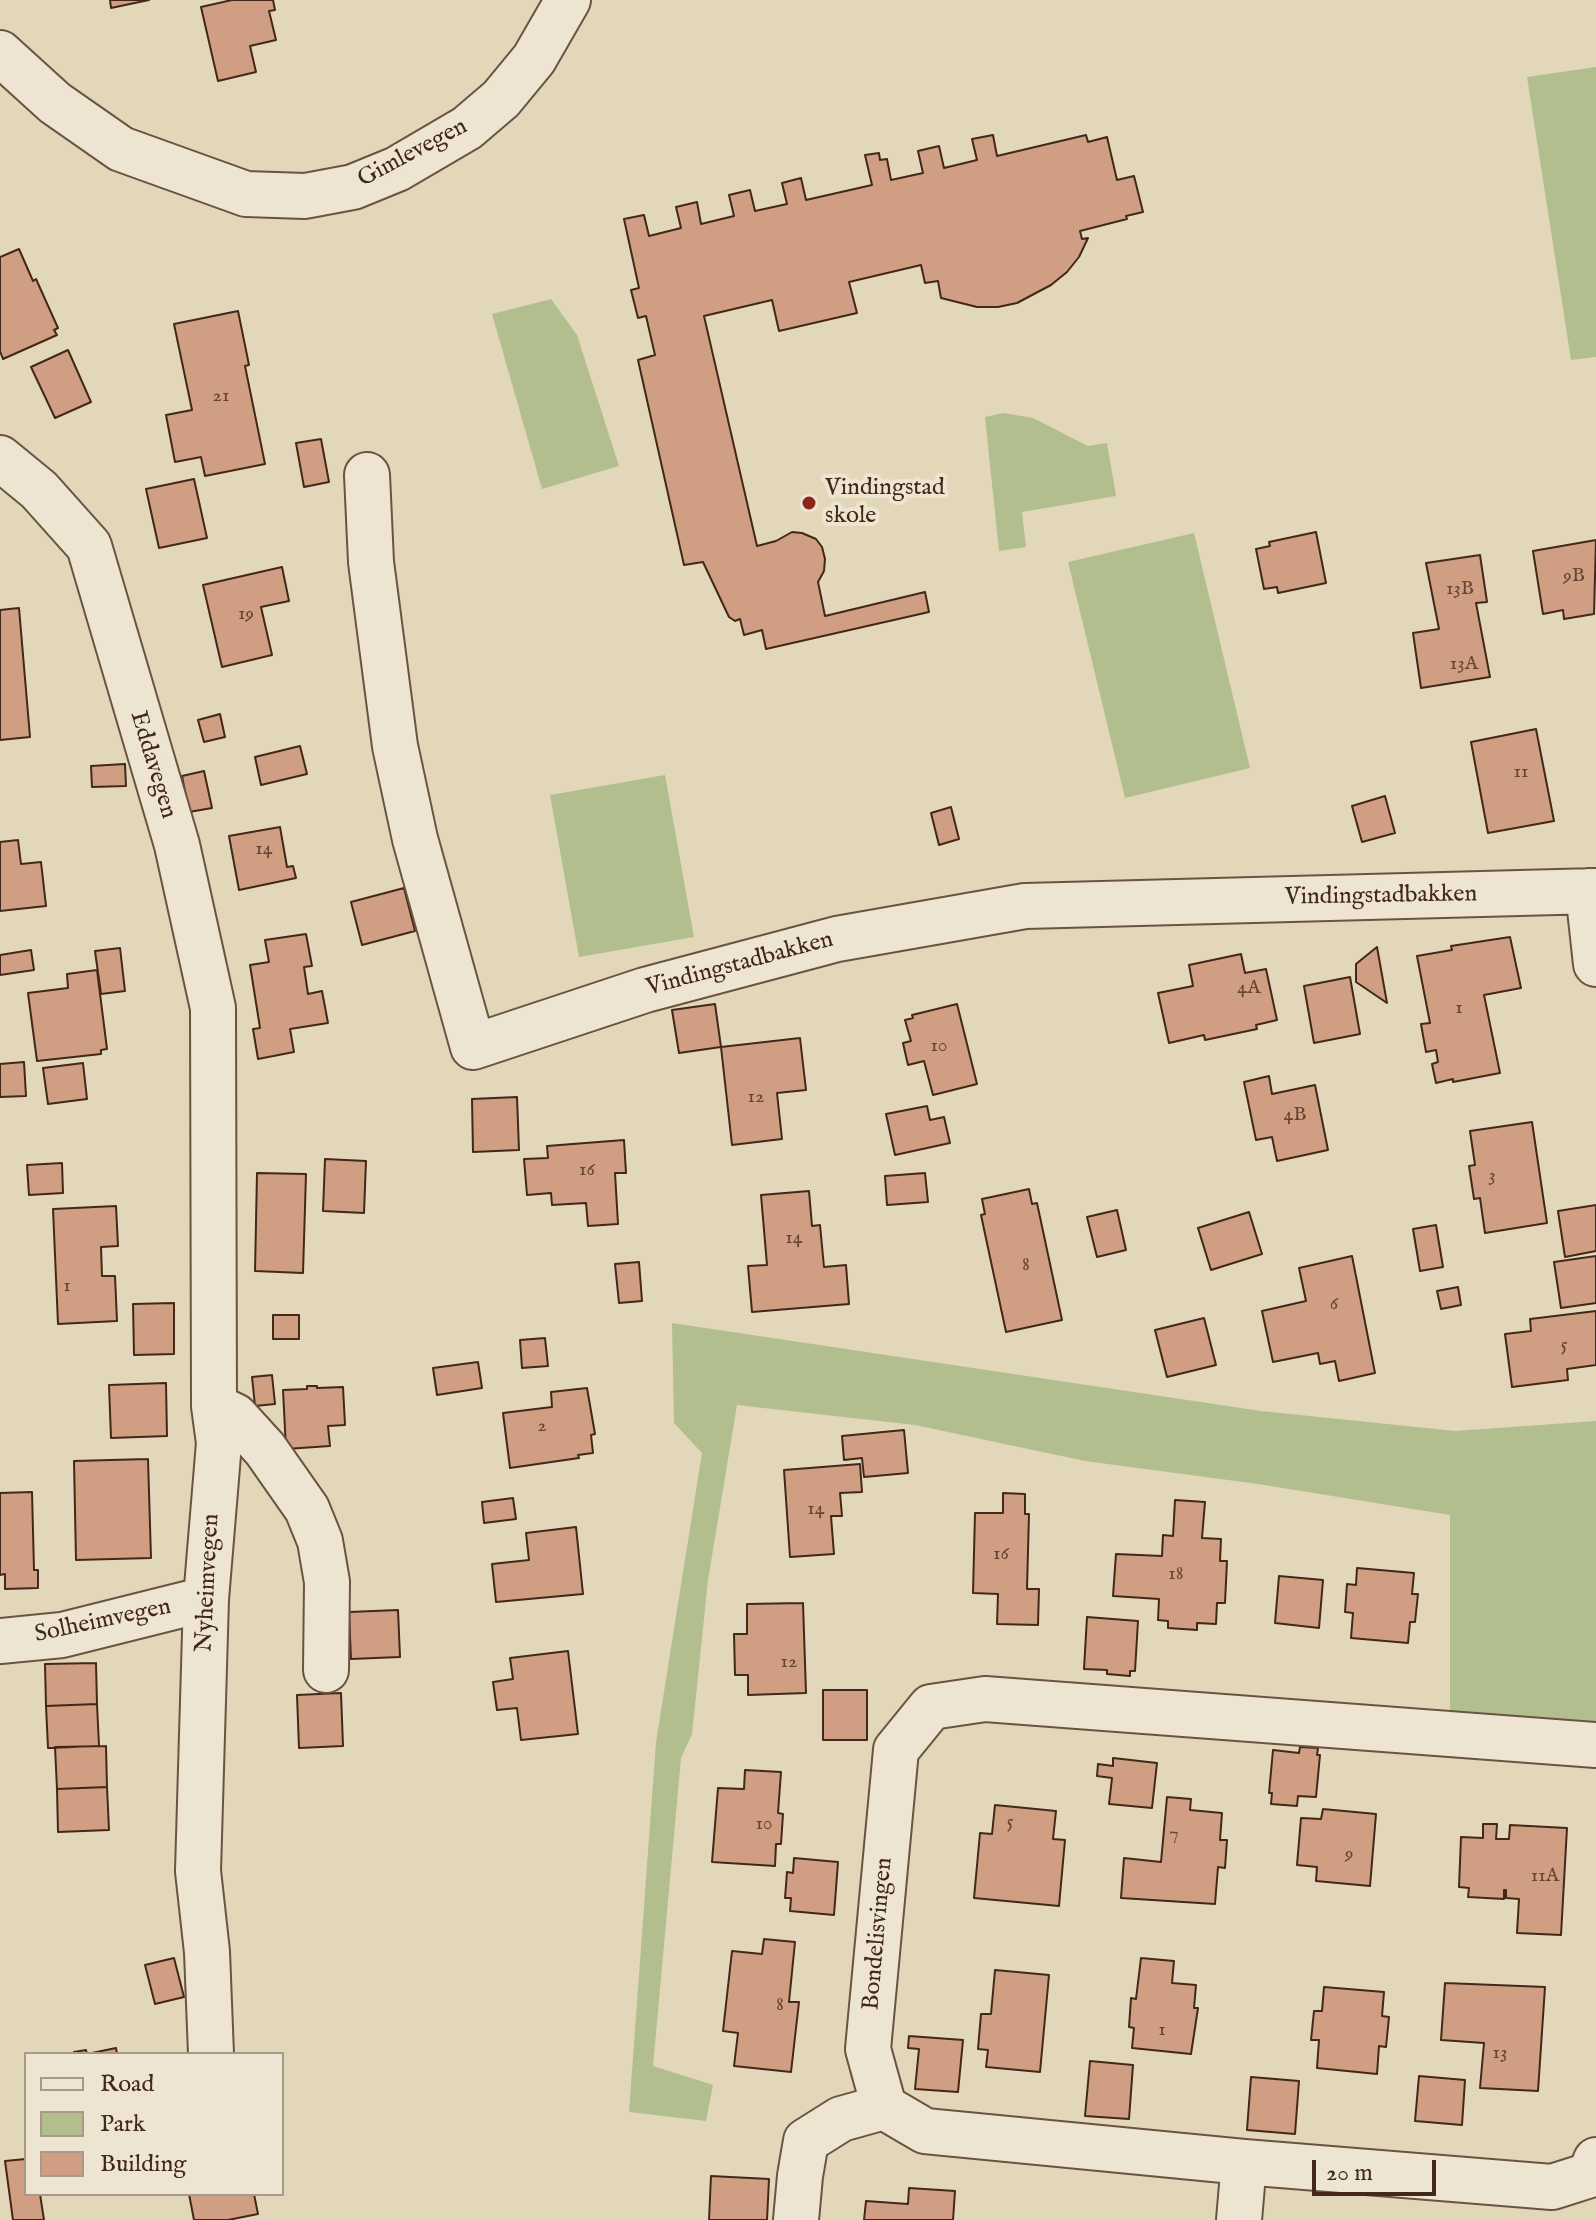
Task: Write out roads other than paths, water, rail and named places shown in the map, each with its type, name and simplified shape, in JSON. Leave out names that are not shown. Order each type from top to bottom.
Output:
[{"type":"street","name":"Gimlevegen","points":[[0,53],[55,103],[121,149],[246,194],[305,196],[353,187],[397,169],[467,128],[501,99],[534,59],[568,0]]},
{"type":"street","name":"Eddavegen","points":[[0,458],[39,490],[89,546],[177,845],[213,1008],[212,1112]]},
{"type":"street","name":"Vindingstadbakken","points":[[367,475],[371,562],[395,746],[415,839],[473,1047],[645,990],[837,939],[1025,906],[1592,891]]},
{"type":"street","points":[[1592,891],[1596,964]]},
{"type":"street","name":"Nyheimvegen","points":[[211,2052],[207,1952],[198,1871],[206,1599],[219,1443],[214,1406],[212,1112]]},
{"type":"street","points":[[214,1406],[235,1416],[265,1449],[289,1482],[320,1541],[327,1582],[326,1670]]},
{"type":"street","name":"Solheimvegen","points":[[0,1641],[62,1635],[206,1599]]},
{"type":"street","name":"Bondelisvingen","points":[[884,2107],[868,2049],[896,1750],[931,1707],[985,1699],[1596,1745]]},
{"type":"street","points":[[796,2220],[806,2141],[841,2119],[884,2107],[925,2131],[1244,2162],[1552,2187],[1590,2175],[1596,2160]]},
{"type":"street","points":[[1239,2220],[1244,2162]]},
{"type":"place","name":"Vindingstad skole","points":[[809,503]]}]
